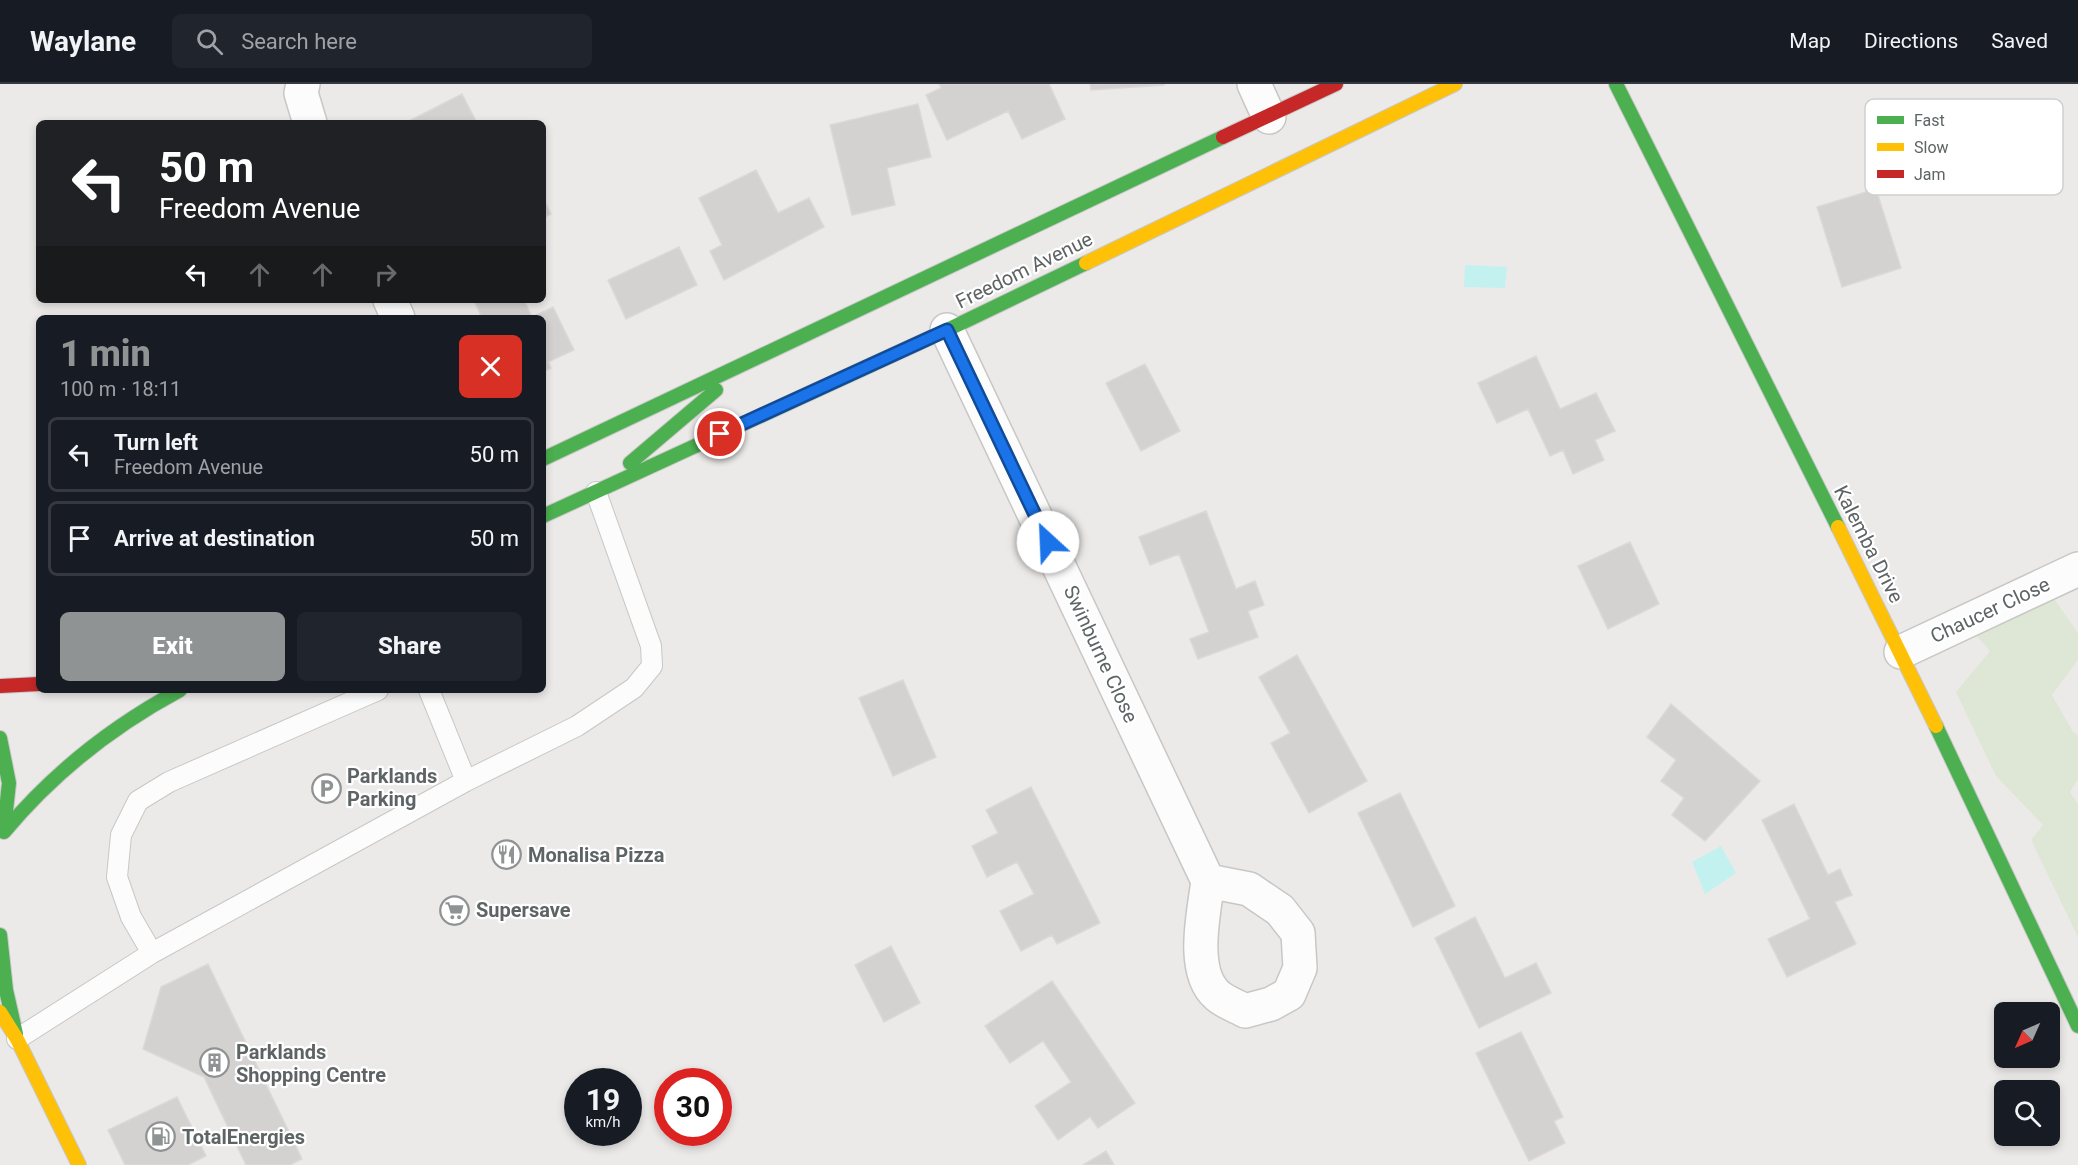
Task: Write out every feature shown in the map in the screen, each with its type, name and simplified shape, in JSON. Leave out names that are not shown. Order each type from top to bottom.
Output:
[{"type":"main road","name":"Freedom Avenue","points":[[546,458],[1336,84]]},
{"type":"main road","name":"Freedom Avenue","points":[[546,515],[947,330],[1455,84]]},
{"type":"main road","name":"Kalemba Drive","points":[[1616,84],[1901,652],[2078,1026]]},
{"type":"main road","points":[[596,492],[752,361]]},
{"type":"main road","points":[[0,686],[36,684]]},
{"type":"main road","points":[[2,836],[32,796],[66,764],[141,709],[174,693]]},
{"type":"main road","points":[[0,738],[9,762],[11,798],[2,836]]},
{"type":"main road","points":[[0,935],[6,990],[17,1039]]},
{"type":"main road","points":[[0,1012],[17,1039],[79,1165]]},
{"type":"street","points":[[303,84],[301,93],[309,120]]},
{"type":"street","points":[[1254,84],[1269,117]]},
{"type":"street","name":"Swinburne Close","points":[[947,330],[1208,881]]},
{"type":"street","name":"Chaucer Close","points":[[1901,652],[2078,568]]},
{"type":"lane","points":[[17,1039],[152,953],[466,781],[577,726],[634,688],[652,666],[651,646],[596,492]]},
{"type":"lane","points":[[152,953],[131,917],[117,877],[121,835],[138,801],[169,782],[371,693]]},
{"type":"lane","points":[[430,693],[466,781]]},
{"type":"green space","points":[[2052,596],[2078,633],[2078,660],[2052,695],[2073,732],[2078,735],[2078,779],[2070,792],[2078,804],[2078,937],[2031,840],[2043,825],[1996,776],[1956,692],[1990,651],[1972,631]]},
{"type":"water","points":[[1465,265],[1507,267],[1505,288],[1464,287]]},
{"type":"water","points":[[1721,846],[1736,873],[1705,894],[1692,862]]},
{"type":"building","points":[[939,84],[1049,84],[1065,119],[1022,139],[1008,111],[947,140],[926,95],[941,88]]},
{"type":"building","points":[[1090,84],[1164,84],[1164,85],[1091,90]]},
{"type":"building","points":[[462,94],[475,120],[411,120]]},
{"type":"building","points":[[918,104],[931,157],[887,168],[895,205],[852,215],[830,125]]},
{"type":"building","points":[[756,170],[778,213],[809,198],[824,227],[724,280],[710,251],[722,245],[699,198]]},
{"type":"building","points":[[1865,192],[1865,195],[1878,195],[1901,268],[1842,287],[1817,207]]},
{"type":"building","points":[[546,204],[551,214],[546,216]]},
{"type":"building","points":[[679,247],[697,285],[626,319],[608,280]]},
{"type":"building","points":[[475,303],[525,303],[531,315],[481,315]]},
{"type":"building","points":[[553,307],[574,350],[548,362],[551,368],[546,370],[546,315],[536,315]]},
{"type":"building","points":[[1536,356],[1560,409],[1596,393],[1615,431],[1595,440],[1604,460],[1573,474],[1563,450],[1550,456],[1528,409],[1497,423],[1478,383]]},
{"type":"building","points":[[1145,364],[1180,431],[1141,451],[1106,383]]},
{"type":"building","points":[[1206,511],[1236,589],[1255,581],[1264,605],[1248,611],[1258,637],[1198,659],[1190,639],[1209,632],[1179,554],[1150,565],[1139,537]]},
{"type":"building","points":[[1630,542],[1659,604],[1608,629],[1578,566]]},
{"type":"building","points":[[1297,655],[1367,781],[1309,813],[1271,743],[1290,733],[1259,677]]},
{"type":"building","points":[[903,680],[936,757],[893,776],[859,698]]},
{"type":"building","points":[[1671,704],[1760,781],[1705,841],[1672,815],[1684,798],[1661,781],[1676,760],[1647,737]]},
{"type":"building","points":[[1031,787],[1100,923],[1057,944],[1052,935],[1021,951],[1000,911],[1034,894],[1017,862],[987,877],[972,846],[998,833],[986,810]]},
{"type":"building","points":[[1400,793],[1455,906],[1413,927],[1358,813]]},
{"type":"building","points":[[1794,804],[1828,875],[1840,869],[1852,895],[1835,902],[1856,944],[1787,977],[1768,939],[1810,919],[1762,820]]},
{"type":"building","points":[[1475,917],[1505,978],[1536,963],[1551,993],[1479,1028],[1435,938]]},
{"type":"building","points":[[891,946],[920,1003],[884,1022],[855,965]]},
{"type":"building","name":"Parklands Shopping Centre","points":[[208,964],[302,1159],[290,1165],[246,1165],[204,1077],[143,1049],[161,987]]},
{"type":"building","points":[[1052,981],[1135,1103],[1098,1128],[1090,1117],[1058,1140],[1035,1106],[1071,1082],[1043,1041],[1010,1063],[985,1026]]},
{"type":"building","points":[[1521,1032],[1563,1117],[1554,1121],[1565,1143],[1529,1161],[1476,1053]]},
{"type":"building","points":[[177,1097],[206,1156],[188,1165],[125,1165],[108,1130]]},
{"type":"building","points":[[1106,1151],[1114,1165],[1083,1165]]},
{"type":"traffic: fast","points":[[1616,84],[1838,527]]},
{"type":"traffic: fast","points":[[546,458],[1223,137]]},
{"type":"traffic: fast","points":[[546,515],[947,330],[1086,263]]},
{"type":"traffic: fast","points":[[630,463],[716,390]]},
{"type":"traffic: fast","points":[[4,832],[63,770],[85,752],[130,719],[175,693]]},
{"type":"traffic: fast","points":[[1936,726],[2078,1026]]},
{"type":"traffic: fast","points":[[0,738],[9,783],[4,829]]},
{"type":"traffic: fast","points":[[0,935],[6,990],[16,1034]]},
{"type":"traffic: slow","points":[[1086,263],[1455,84]]},
{"type":"traffic: slow","points":[[1838,527],[1936,726]]},
{"type":"traffic: slow","points":[[0,1012],[17,1039],[79,1165]]},
{"type":"traffic: jam","points":[[1223,137],[1336,84]]},
{"type":"traffic: jam","points":[[0,686],[36,684]]},
{"type":"place","name":"Parklands Parking","points":[[326,788]]},
{"type":"place","name":"Monalisa Pizza","points":[[507,855]]},
{"type":"place","name":"Supersave","points":[[455,910]]},
{"type":"place","name":"Parklands Shopping Centre","points":[[215,1063]]},
{"type":"place","name":"TotalEnergies","points":[[161,1137]]},
{"type":"route","points":[[720,434],[947,330],[1048,542]]}]
